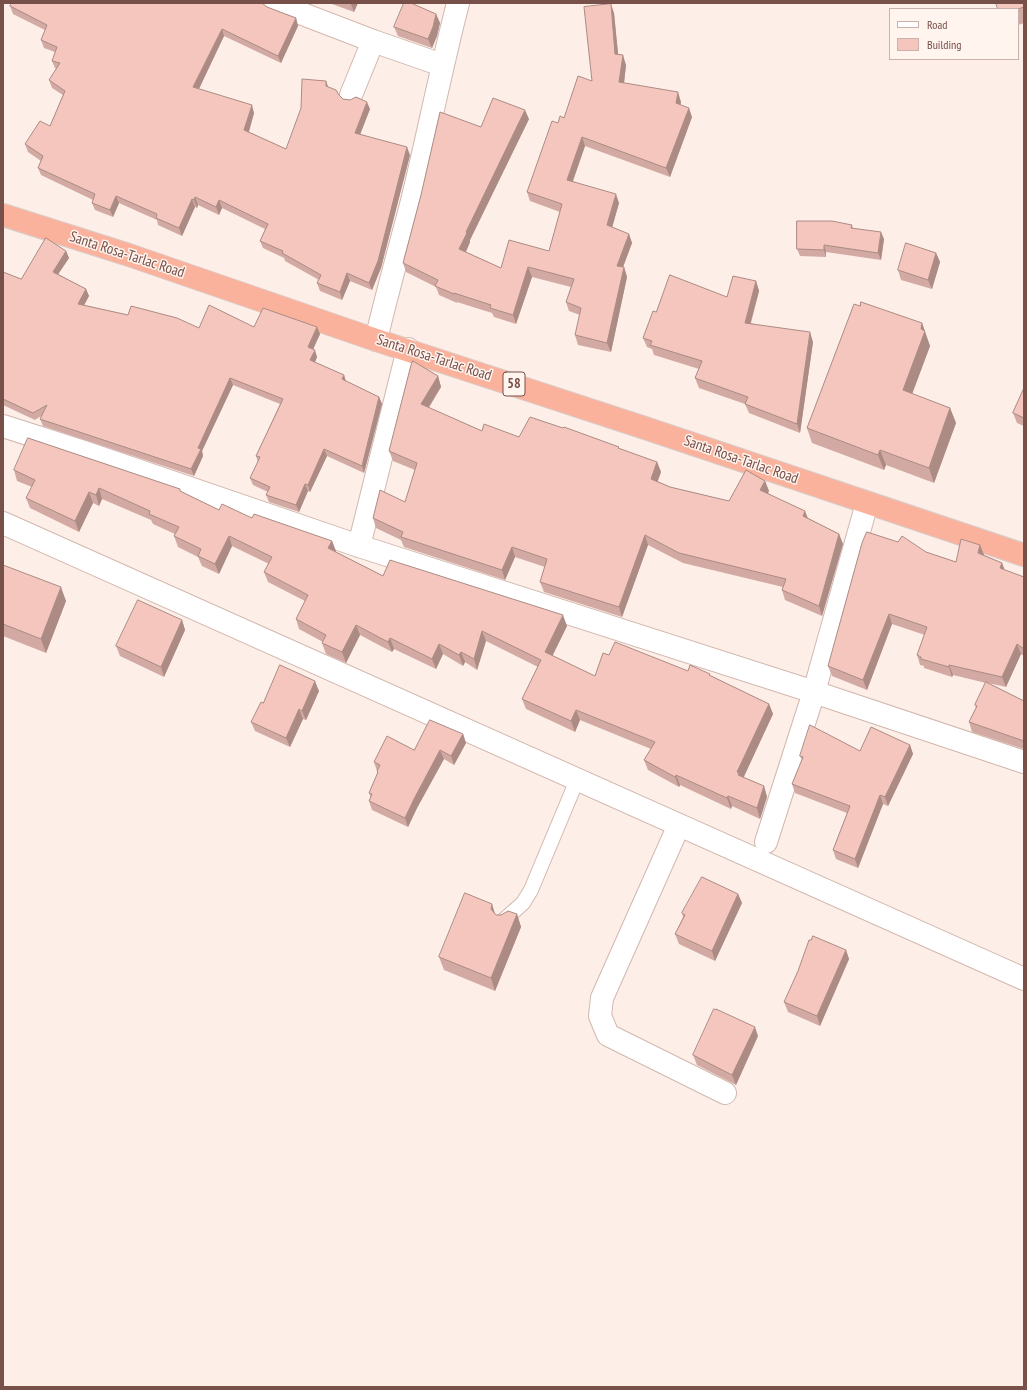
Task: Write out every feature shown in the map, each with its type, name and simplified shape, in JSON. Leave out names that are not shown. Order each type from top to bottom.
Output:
[{"type":"highway","name":"Santa Rosa-Tarlac Road","points":[[3,215],[129,254],[376,340],[408,349],[1024,555]]},
{"type":"street","points":[[274,3],[373,41],[442,65]]},
{"type":"street","points":[[376,340],[412,201],[442,65],[458,3]]},
{"type":"street","points":[[351,95],[373,41]]},
{"type":"street","points":[[359,546],[408,349]]},
{"type":"street","points":[[3,426],[87,453],[359,546],[814,692],[1024,762]]},
{"type":"street","points":[[766,842],[814,692],[867,503]]},
{"type":"street","points":[[3,523],[1024,979]]},
{"type":"street","points":[[679,825],[602,998],[600,1016],[608,1035],[725,1093]]},
{"type":"lane","points":[[504,920],[523,903],[531,890],[577,780]]},
{"type":"building","points":[[12,3],[262,3],[267,7],[296,18],[278,56],[222,29],[193,87],[252,105],[244,130],[286,149],[301,108],[302,79],[326,81],[326,86],[336,90],[343,99],[350,100],[356,97],[367,102],[355,133],[407,147],[378,261],[369,283],[347,273],[340,292],[317,283],[321,275],[282,253],[283,251],[260,241],[268,224],[219,200],[216,207],[195,197],[194,200],[192,199],[179,228],[156,218],[157,214],[116,196],[110,210],[92,203],[95,194],[38,168],[43,156],[25,144],[40,121],[50,126],[65,91],[49,80],[60,63],[52,61],[57,47],[41,40],[47,25],[10,6]]},
{"type":"building","points":[[404,3],[411,3],[436,14],[428,39],[394,27]]},
{"type":"building","points":[[996,3],[1024,3],[1024,7],[1019,9],[998,8]]},
{"type":"building","points":[[611,4],[615,54],[623,55],[619,82],[678,92],[676,103],[689,108],[666,168],[582,137],[567,180],[616,194],[607,225],[629,234],[617,266],[624,267],[607,343],[575,335],[581,308],[566,302],[574,279],[528,267],[513,315],[490,308],[491,305],[454,294],[435,286],[438,280],[403,263],[421,195],[440,112],[481,127],[493,98],[525,110],[459,249],[501,268],[509,240],[549,251],[562,204],[527,192],[552,121],[558,123],[560,116],[564,118],[578,76],[592,81],[584,7]]},
{"type":"building","points":[[797,221],[832,221],[852,225],[851,228],[881,232],[878,253],[824,245],[824,250],[797,249]]},
{"type":"building","points":[[46,238],[66,251],[53,272],[86,289],[78,304],[128,315],[131,306],[177,318],[199,328],[209,305],[254,327],[263,308],[317,327],[308,347],[315,350],[310,360],[344,375],[342,379],[379,397],[362,466],[324,449],[308,485],[305,484],[296,505],[266,495],[270,487],[250,478],[260,457],[256,456],[283,399],[230,378],[198,448],[201,449],[191,469],[40,419],[47,405],[33,413],[3,399],[3,272],[21,279]]},
{"type":"building","points":[[906,243],[936,253],[928,280],[898,270]]},
{"type":"building","points":[[670,275],[727,297],[733,276],[756,281],[745,323],[810,332],[797,424],[745,404],[748,397],[695,378],[702,361],[650,345],[652,341],[643,338],[653,311],[656,312]]},
{"type":"building","points":[[861,302],[922,323],[921,329],[925,331],[903,390],[950,408],[929,468],[880,450],[878,455],[807,428],[854,304],[860,306]]},
{"type":"building","points":[[413,361],[438,376],[421,404],[482,431],[484,424],[519,437],[530,417],[563,428],[564,427],[657,462],[651,479],[670,487],[729,501],[746,470],[765,481],[760,490],[805,511],[803,516],[839,534],[819,606],[782,590],[786,579],[679,553],[645,535],[619,607],[540,582],[547,559],[512,547],[502,570],[401,537],[403,532],[373,518],[380,490],[405,502],[417,463],[389,451]]},
{"type":"building","points":[[1024,388],[1024,418],[1013,413]]},
{"type":"building","points":[[28,438],[180,489],[180,491],[219,510],[222,504],[252,518],[254,514],[332,541],[328,548],[383,576],[390,560],[563,615],[545,652],[595,676],[603,653],[609,655],[615,642],[688,671],[690,665],[710,674],[709,675],[769,704],[737,772],[739,773],[738,775],[764,786],[757,808],[728,796],[727,798],[676,775],[675,777],[644,760],[655,742],[576,710],[571,721],[522,699],[541,660],[482,631],[474,659],[461,652],[459,655],[439,644],[432,659],[390,638],[388,642],[356,625],[342,652],[322,643],[326,635],[296,619],[308,595],[264,572],[272,557],[229,536],[215,564],[198,556],[201,549],[174,536],[179,527],[149,514],[150,511],[99,488],[96,495],[89,492],[75,521],[26,498],[35,480],[14,470]]},
{"type":"building","points":[[867,532],[898,542],[902,536],[926,552],[956,562],[961,539],[980,545],[978,553],[1002,563],[1000,568],[1024,577],[1024,649],[1017,644],[1002,677],[949,665],[949,667],[921,659],[921,657],[917,655],[927,627],[889,614],[863,680],[828,666],[862,543]]},
{"type":"building","points":[[3,565],[61,587],[41,639],[3,624]]},
{"type":"building","points":[[138,600],[182,620],[161,667],[116,646]]},
{"type":"building","points":[[280,665],[315,681],[302,711],[299,709],[286,738],[251,722],[261,702],[263,703]]},
{"type":"building","points":[[986,682],[1024,701],[1024,741],[969,722]]},
{"type":"building","points":[[430,720],[463,734],[451,756],[440,750],[405,818],[369,801],[372,794],[369,793],[380,765],[374,762],[387,736],[414,750]]},
{"type":"building","points":[[810,725],[860,751],[871,727],[910,745],[885,797],[880,795],[855,859],[833,850],[850,806],[792,784],[803,757],[800,756]]},
{"type":"building","points":[[702,877],[738,894],[712,951],[675,934],[685,915],[682,913]]},
{"type":"building","points":[[465,893],[492,904],[491,909],[496,915],[501,915],[508,911],[517,914],[491,978],[439,957]]},
{"type":"building","points":[[813,936],[846,950],[817,1016],[784,1002],[798,971],[809,940],[811,940]]},
{"type":"building","points":[[714,1009],[755,1027],[732,1075],[693,1055]]}]
